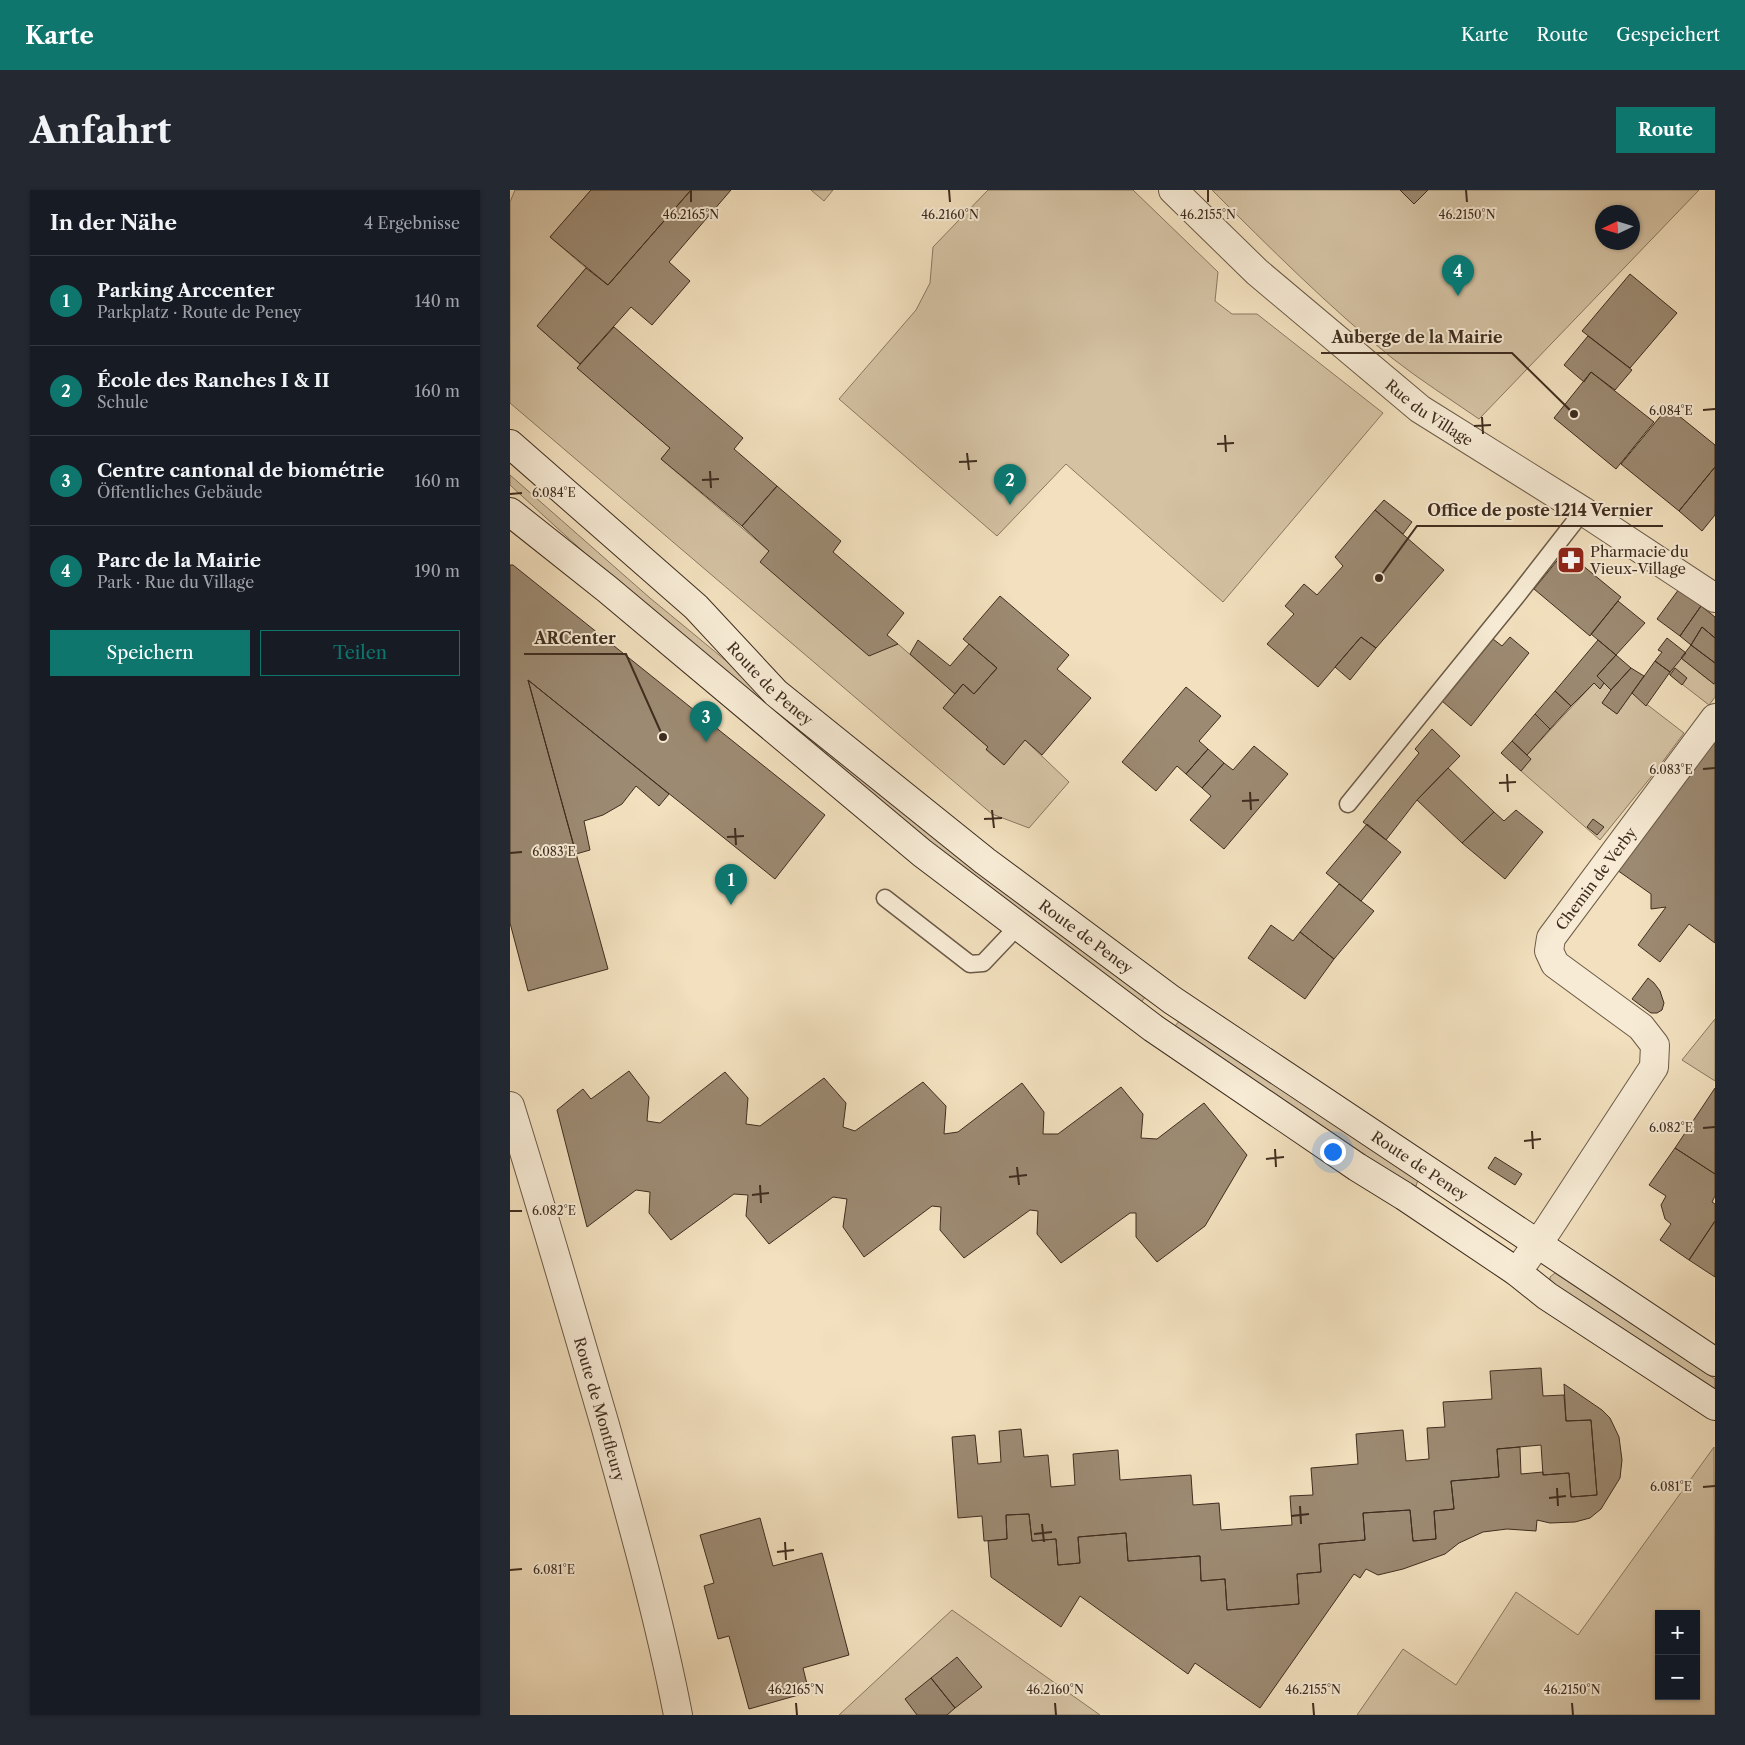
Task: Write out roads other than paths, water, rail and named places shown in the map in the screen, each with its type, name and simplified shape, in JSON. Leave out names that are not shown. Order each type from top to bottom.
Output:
[{"type":"main road","name":"Rue du Village","points":[[1174,190],[1257,272],[1420,409],[1582,510],[1715,598]]},
{"type":"main road","name":"Route de Peney","points":[[510,444],[696,607],[776,693],[985,861],[1172,1000],[1715,1362]]},
{"type":"main road","name":"Route de Peney","points":[[510,512],[607,589],[922,853],[1153,1028],[1356,1167],[1404,1196],[1517,1272],[1547,1296],[1715,1406]]},
{"type":"main road","name":"Chemin de Verby","points":[[1517,1272],[1538,1244],[1654,1067],[1654,1045],[1641,1027],[1555,964],[1549,952],[1551,938],[1715,718]]},
{"type":"main road","name":"Route de Montfleury","points":[[510,1106],[575,1321],[649,1582],[668,1661],[678,1715]]},
{"type":"lane","points":[[1348,804],[1516,597],[1582,510]]},
{"type":"lane","points":[[885,898],[970,964],[984,963],[1018,926]]},
{"type":"place","name":"Parc de la Mairie","points":[[1458,296]]},
{"type":"place","name":"Auberge de la Mairie","points":[[1574,414]]},
{"type":"place","name":"École des Ranches I & II","points":[[1010,505]]},
{"type":"place","name":"Pharmacie du Vieux-Village","points":[[1571,560]]},
{"type":"place","name":"Office de poste 1214 Vernier","points":[[1379,578]]},
{"type":"place","name":"ARCenter","points":[[663,737]]},
{"type":"place","name":"Centre cantonal de biométrie","points":[[706,742]]},
{"type":"place","name":"Parking Arccenter","points":[[731,905]]}]
